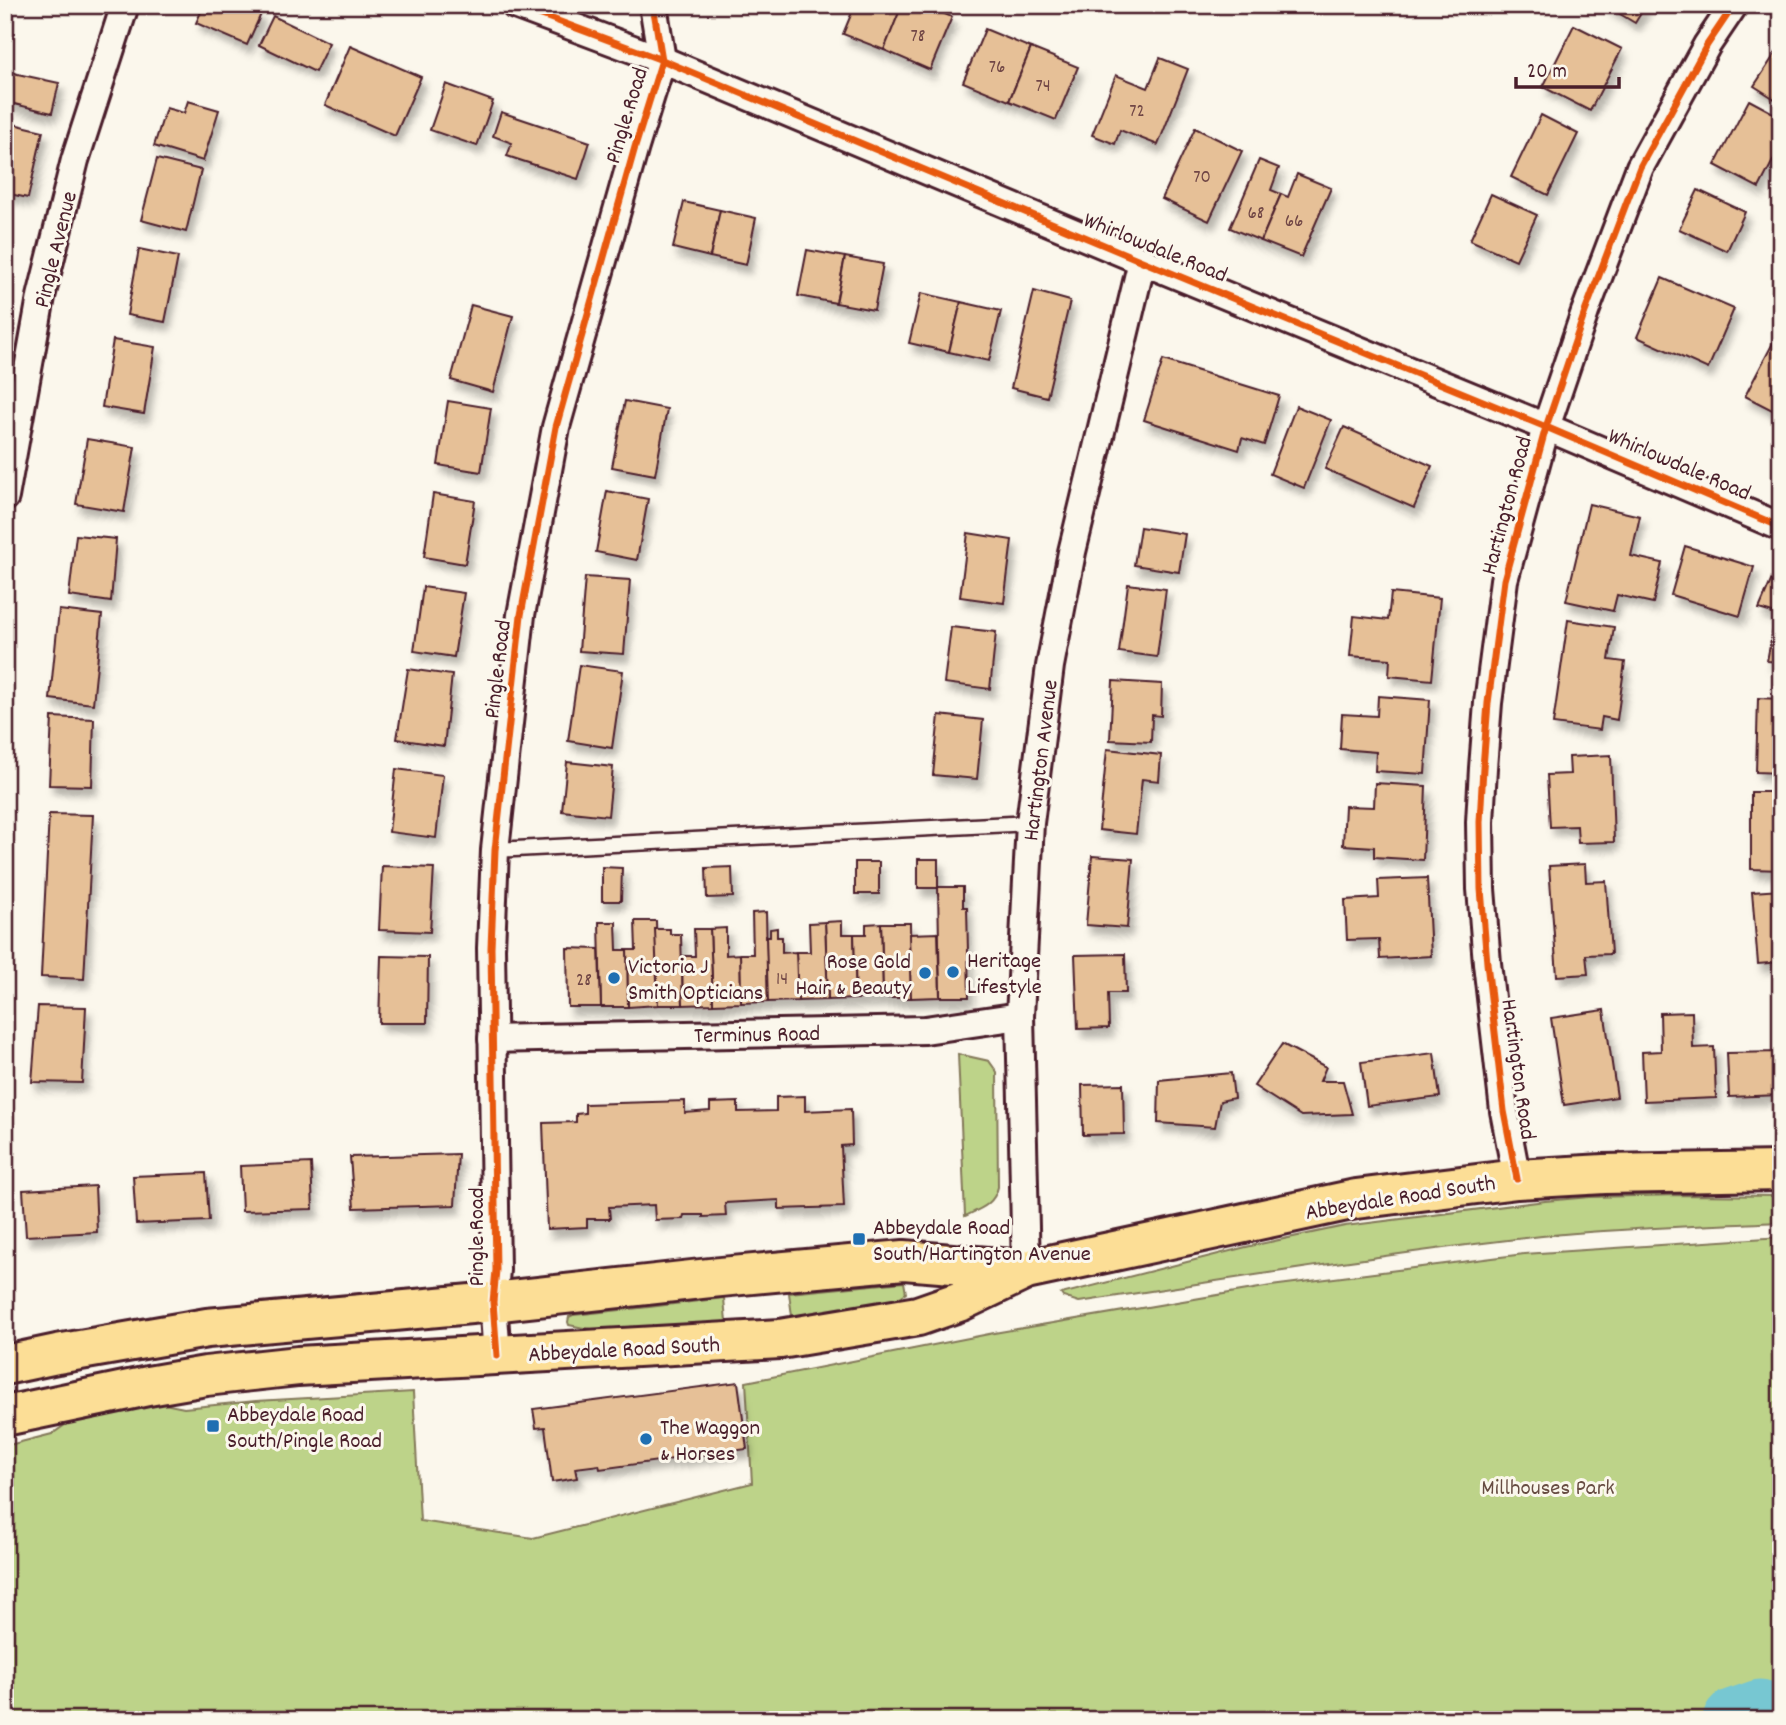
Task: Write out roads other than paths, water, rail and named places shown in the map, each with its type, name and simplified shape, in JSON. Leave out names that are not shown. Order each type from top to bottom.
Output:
[{"type":"main road","name":"Abbeydale Road South","points":[[5,1416],[135,1388],[206,1376],[298,1366],[802,1336],[918,1316],[961,1301],[1026,1270],[1356,1199],[1517,1179],[1604,1174],[1781,1171]]},
{"type":"main road","name":"Abbeydale Road South","points":[[5,1365],[206,1328],[904,1260],[1026,1270]]},
{"type":"street","name":"Pingle Avenue","points":[[5,497],[41,297],[75,160],[125,5]]},
{"type":"street","name":"Whirlowdale Road","points":[[515,5],[662,60],[1546,426],[1781,527]]},
{"type":"street","name":"Pingle Road","points":[[497,1356],[493,1302],[496,1270],[491,948],[495,850],[522,615],[556,427],[662,60],[653,5]]},
{"type":"street","name":"Hartington Road","points":[[1517,1179],[1504,1111],[1481,889],[1480,822],[1488,704],[1504,580],[1546,426],[1585,312],[1640,167],[1707,45],[1734,5]]},
{"type":"street","name":"Hartington Avenue","points":[[1026,1270],[1020,1016],[1030,823],[1050,666],[1072,552],[1142,261]]},
{"type":"street","name":"Terminus Road","points":[[492,1039],[925,1030],[1020,1016]]},
{"type":"lane","points":[[495,850],[1030,823]]},
{"type":"waterway","points":[[1734,1720],[1760,1711],[1781,1719]]},
{"type":"place","name":"Heritage Lifestyle","points":[[953,972]]},
{"type":"place","name":"Rose Gold Hair & Beauty","points":[[925,973]]},
{"type":"place","name":"Victoria J Smith Opticians","points":[[614,978]]},
{"type":"place","name":"Abbeydale Road South/Hartington Avenue","points":[[859,1239]]},
{"type":"place","name":"Abbeydale Road South/Pingle Road","points":[[213,1426]]},
{"type":"place","name":"The Waggon & Horses","points":[[646,1439]]},
{"type":"park label","name":"Millhouses Park","points":[[1548,1486]]}]
